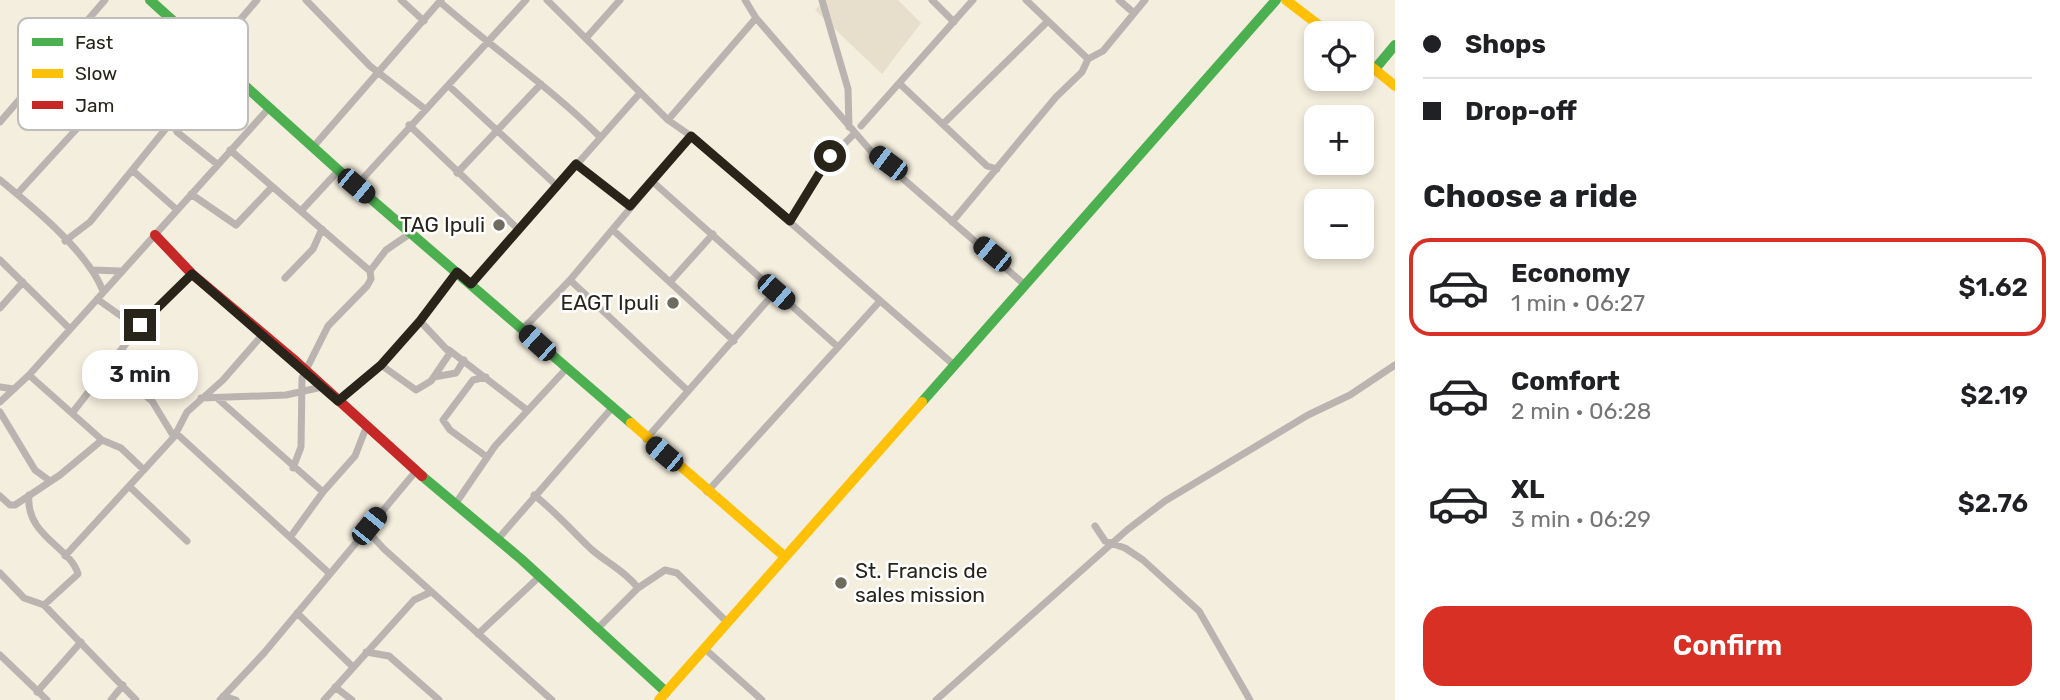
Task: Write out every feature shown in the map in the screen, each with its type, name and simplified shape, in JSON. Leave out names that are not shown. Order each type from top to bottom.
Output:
[{"type":"main road","points":[[150,0],[169,18]]},
{"type":"main road","points":[[155,235],[192,274],[307,372],[366,428],[498,539],[663,696],[1276,0]]},
{"type":"main road","points":[[1286,0],[1313,21]]},
{"type":"main road","points":[[1395,45],[1375,69],[1395,86]]},
{"type":"main road","points":[[248,88],[611,409],[784,556]]},
{"type":"street","points":[[90,18],[105,0]]},
{"type":"street","points":[[241,18],[257,0]]},
{"type":"street","points":[[306,0],[378,74],[425,110]]},
{"type":"street","points":[[401,0],[424,21]]},
{"type":"street","points":[[356,186],[526,0]]},
{"type":"street","points":[[547,0],[668,120],[691,136],[954,365]]},
{"type":"street","points":[[587,37],[620,0]]},
{"type":"street","points":[[745,0],[756,19],[852,130],[1024,284]]},
{"type":"street","points":[[790,221],[823,165],[852,130],[848,89],[822,0]]},
{"type":"street","points":[[932,0],[954,22]]},
{"type":"street","points":[[862,126],[973,0]]},
{"type":"street","points":[[1026,0],[1088,59]]},
{"type":"street","points":[[1119,0],[1134,13]]},
{"type":"street","points":[[952,222],[1056,97],[1082,72],[1088,59],[1103,51],[1146,0]]},
{"type":"street","points":[[314,146],[441,1],[488,44],[541,84],[599,136]]},
{"type":"street","points":[[668,120],[756,19]]},
{"type":"street","points":[[943,124],[1048,20]]},
{"type":"street","points":[[457,173],[541,84]]},
{"type":"street","points":[[900,84],[986,166],[997,169]]},
{"type":"street","points":[[449,86],[557,187]]},
{"type":"street","points":[[471,284],[599,136],[640,93]]},
{"type":"street","points":[[0,122],[18,102]]},
{"type":"street","points":[[0,402],[29,374],[270,107]]},
{"type":"street","points":[[409,125],[519,230]]},
{"type":"street","points":[[17,194],[74,130]]},
{"type":"street","points":[[65,241],[90,222],[165,130]]},
{"type":"street","points":[[177,130],[217,164]]},
{"type":"street","points":[[522,330],[570,280],[691,136]]},
{"type":"street","points":[[230,150],[370,271],[371,279],[367,286],[326,330],[307,372],[301,389],[301,447],[293,468]]},
{"type":"street","points":[[576,164],[630,206]]},
{"type":"street","points":[[986,166],[989,178]]},
{"type":"street","points":[[132,170],[176,209]]},
{"type":"street","points":[[301,211],[339,170]]},
{"type":"street","points":[[0,180],[93,270],[103,291]]},
{"type":"street","points":[[653,182],[838,347]]},
{"type":"street","points":[[191,194],[236,225],[272,187]]},
{"type":"street","points":[[285,278],[313,249],[321,229]]},
{"type":"street","points":[[612,230],[734,341]]},
{"type":"street","points":[[370,271],[388,248],[411,233]]},
{"type":"street","points":[[670,282],[713,234]]},
{"type":"street","points":[[0,260],[70,329]]},
{"type":"street","points":[[93,270],[120,271]]},
{"type":"street","points":[[338,401],[381,365],[420,321],[457,272]]},
{"type":"street","points":[[73,412],[138,328],[192,274]]},
{"type":"street","points":[[570,280],[687,390]]},
{"type":"street","points":[[0,308],[23,282]]},
{"type":"street","points":[[646,439],[776,292]]},
{"type":"street","points":[[97,299],[138,328]]},
{"type":"street","points":[[707,492],[880,300]]},
{"type":"street","points":[[420,321],[449,350],[527,410]]},
{"type":"street","points":[[65,556],[91,524],[130,487],[175,435],[187,412],[223,380],[263,334]]},
{"type":"street","points":[[381,365],[416,390],[434,377],[449,356],[449,350]]},
{"type":"street","points":[[434,377],[456,373],[464,360]]},
{"type":"street","points":[[110,364],[152,401],[175,435],[291,536],[329,573]]},
{"type":"street","points":[[936,700],[1125,532],[1165,501],[1322,407],[1350,396],[1395,365]]},
{"type":"street","points":[[456,503],[475,480],[487,457],[566,369]]},
{"type":"street","points":[[29,374],[102,440],[121,448],[144,470]]},
{"type":"street","points":[[486,377],[473,380],[443,420],[450,430],[487,457]]},
{"type":"street","points":[[0,387],[14,389]]},
{"type":"street","points":[[201,398],[286,395],[301,389],[323,387]]},
{"type":"street","points":[[218,398],[260,434],[293,468],[323,492]]},
{"type":"street","points":[[498,539],[611,409]]},
{"type":"street","points":[[0,412],[35,470],[50,481]]},
{"type":"street","points":[[291,536],[323,492],[355,456],[366,428]]},
{"type":"street","points":[[0,496],[13,506],[102,440]]},
{"type":"street","points":[[221,698],[297,613],[416,471]]},
{"type":"street","points":[[130,487],[187,541]]},
{"type":"street","points":[[29,495],[28,502],[43,535],[76,566],[78,573],[44,605]]},
{"type":"street","points":[[534,495],[555,511],[592,549],[631,578],[638,588]]},
{"type":"street","points":[[369,526],[377,542],[419,582],[552,700]]},
{"type":"street","points":[[1095,526],[1105,541],[1127,550],[1152,567],[1199,611],[1249,700]]},
{"type":"street","points":[[1125,532],[1127,550]]},
{"type":"street","points":[[596,630],[638,588],[661,571],[677,573],[728,623]]},
{"type":"street","points":[[0,573],[24,598],[44,605],[136,700]]},
{"type":"street","points":[[478,634],[539,577]]},
{"type":"street","points":[[417,597],[419,582]]},
{"type":"street","points":[[324,700],[417,597],[431,592]]},
{"type":"street","points":[[297,613],[352,667]]},
{"type":"street","points":[[381,636],[385,654]]},
{"type":"street","points":[[37,692],[81,642]]},
{"type":"street","points":[[704,648],[762,700]]},
{"type":"street","points":[[366,652],[385,654],[437,699]]},
{"type":"street","points":[[1,658],[47,700]]},
{"type":"street","points":[[111,700],[123,684]]},
{"type":"street","points":[[335,687],[352,700]]},
{"type":"street","points":[[221,698],[236,700]]},
{"type":"shaded area","points":[[825,0],[898,0],[921,23],[882,74],[815,10]]},
{"type":"traffic: fast","points":[[150,0],[170,18]]},
{"type":"traffic: fast","points":[[922,402],[1276,0]]},
{"type":"traffic: fast","points":[[1375,69],[1395,45]]},
{"type":"traffic: fast","points":[[248,88],[356,186],[631,423]]},
{"type":"traffic: fast","points":[[422,476],[521,559],[666,692]]},
{"type":"traffic: slow","points":[[1286,0],[1313,21]]},
{"type":"traffic: slow","points":[[1374,69],[1395,86]]},
{"type":"traffic: slow","points":[[659,700],[922,402]]},
{"type":"traffic: slow","points":[[631,423],[784,556]]},
{"type":"traffic: jam","points":[[155,235],[192,274],[292,358],[422,476]]},
{"type":"place","name":"TAG Ipuli","points":[[499,225]]},
{"type":"place","name":"EAGT Ipuli","points":[[673,303]]},
{"type":"place","name":"St. Francis de sales mission","points":[[841,583]]},
{"type":"route","points":[[140,325],[192,274],[292,358],[338,401],[381,365],[420,321],[457,272],[471,284],[576,164],[630,206],[691,136],[790,221],[830,156]]}]
